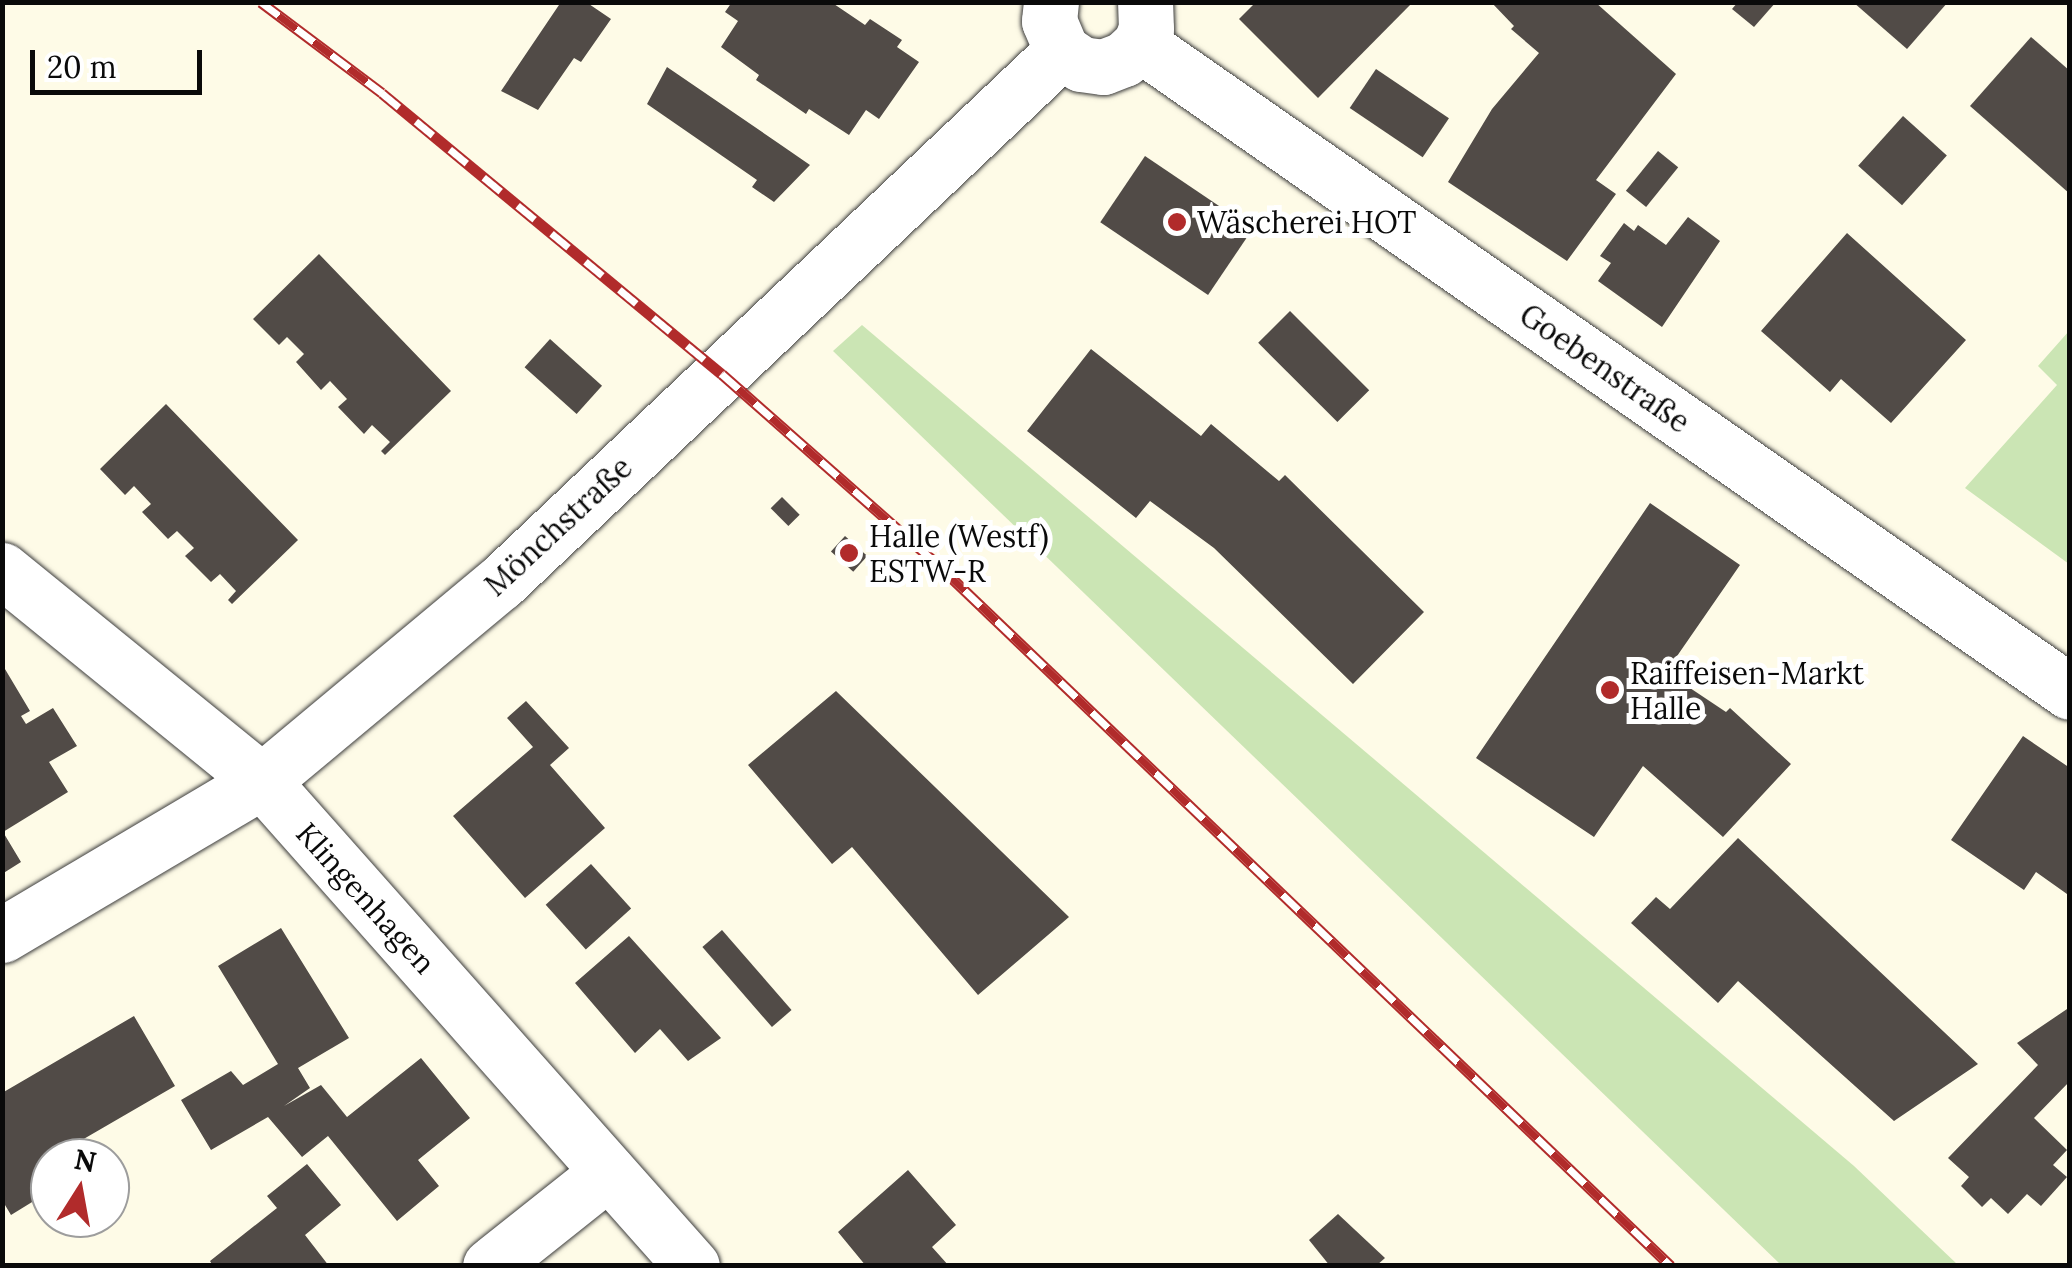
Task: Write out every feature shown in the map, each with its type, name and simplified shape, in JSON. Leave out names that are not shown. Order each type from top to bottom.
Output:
[{"type":"street","points":[[1057,27],[1081,64],[1103,67],[1124,59],[1142,23]]},
{"type":"street","name":"Goebenstraße","points":[[1142,23],[2070,692]]},
{"type":"street","name":"Mönchstraße","points":[[2,935],[262,781],[500,582],[1057,27]]},
{"type":"street","name":"Klingenhagen","points":[[2,570],[262,781],[692,1266]]},
{"type":"street","points":[[490,1266],[608,1172]]},
{"type":"green space","points":[[862,325],[1854,1166],[1958,1265],[1781,1265],[833,351]]},
{"type":"green space","points":[[2069,331],[2069,564],[1965,488],[2057,385],[2038,366]]},
{"type":"building","points":[[561,2],[586,2],[611,19],[581,62],[574,58],[538,110],[501,91]]},
{"type":"building","points":[[732,2],[831,2],[865,25],[870,19],[902,40],[897,47],[919,62],[879,119],[866,110],[849,135],[809,109],[806,114],[756,80],[759,75],[721,47],[738,21],[725,12]]},
{"type":"building","points":[[1256,2],[1413,2],[1318,98],[1239,19]]},
{"type":"building","points":[[1491,2],[1595,2],[1676,74],[1596,180],[1616,194],[1567,261],[1448,182],[1492,109],[1539,53],[1511,29],[1514,26]]},
{"type":"building","points":[[1738,2],[1776,2],[1754,27],[1732,9]]},
{"type":"building","points":[[1853,2],[1948,2],[1907,49]]},
{"type":"building","points":[[2031,37],[2070,71],[2070,194],[1970,106]]},
{"type":"building","points":[[667,67],[810,165],[774,202],[752,187],[757,180],[647,104]]},
{"type":"building","points":[[1376,69],[1449,118],[1423,157],[1350,108]]},
{"type":"building","points":[[1903,116],[1947,155],[1902,205],[1858,166]]},
{"type":"building","points":[[1658,151],[1678,167],[1646,207],[1626,191]]},
{"type":"building","points":[[1145,156],[1253,229],[1208,295],[1100,222]]},
{"type":"building","points":[[1688,217],[1720,241],[1662,327],[1598,281],[1611,263],[1600,256],[1624,223],[1634,231],[1638,225],[1666,245]]},
{"type":"building","points":[[1847,233],[1966,340],[1891,423],[1841,379],[1830,392],[1761,331]]},
{"type":"building","points":[[319,254],[451,391],[385,455],[381,451],[390,442],[372,425],[364,434],[338,407],[347,399],[330,381],[321,390],[296,362],[304,354],[287,337],[279,345],[253,319]]},
{"type":"building","points":[[1290,311],[1369,390],[1337,422],[1258,343]]},
{"type":"building","points":[[550,339],[602,386],[577,414],[525,367]]},
{"type":"building","points":[[1091,349],[1201,436],[1211,424],[1279,481],[1285,475],[1424,612],[1353,684],[1214,548],[1150,501],[1136,518],[1027,431]]},
{"type":"building","points":[[166,404],[298,540],[232,604],[228,600],[236,591],[220,574],[211,582],[185,556],[194,548],[177,531],[168,539],[142,512],[151,504],[134,486],[125,495],[100,469]]},
{"type":"building","points":[[782,497],[800,515],[788,526],[771,508]]},
{"type":"building","points":[[1650,503],[1740,565],[1666,672],[1726,712],[1730,708],[1791,764],[1723,837],[1643,766],[1594,837],[1476,758]]},
{"type":"building","name":"Halle (Westf) ESTW-R","points":[[845,536],[867,556],[853,572],[831,552]]},
{"type":"building","points":[[2,664],[30,711],[21,716],[26,724],[53,708],[77,746],[49,762],[68,792],[3,832],[21,862],[2,874]]},
{"type":"building","points":[[836,691],[1069,917],[978,995],[852,847],[832,864],[748,765]]},
{"type":"building","points":[[526,701],[569,748],[550,765],[605,828],[525,898],[453,816],[533,747],[507,718]]},
{"type":"building","points":[[2023,736],[2070,768],[2067,894],[2036,872],[2024,890],[1951,840]]},
{"type":"building","points":[[1738,838],[1978,1064],[1894,1121],[1738,981],[1718,1003],[1631,923],[1656,897],[1670,909]]},
{"type":"building","points":[[591,864],[631,909],[586,949],[546,905]]},
{"type":"building","points":[[281,928],[349,1038],[298,1068],[310,1088],[284,1106],[321,1085],[347,1117],[421,1058],[470,1118],[418,1160],[439,1186],[397,1221],[328,1136],[302,1157],[268,1117],[211,1150],[181,1100],[231,1071],[243,1085],[278,1064],[218,966]]},
{"type":"building","points":[[722,930],[792,1010],[772,1027],[702,947]]},
{"type":"building","points":[[629,936],[721,1038],[688,1061],[660,1029],[635,1053],[575,983]]},
{"type":"building","points":[[2070,1007],[2070,1081],[2034,1118],[2067,1150],[2053,1165],[2067,1177],[2041,1206],[2027,1194],[2008,1214],[1991,1198],[1982,1207],[1961,1186],[1969,1177],[1948,1158],[2038,1065],[2017,1043]]},
{"type":"building","points":[[134,1016],[175,1086],[85,1138],[30,1138],[30,1203],[11,1215],[2,1200],[2,1093]]},
{"type":"building","points":[[307,1164],[341,1205],[305,1235],[329,1266],[213,1266],[210,1261],[277,1208],[267,1196]]},
{"type":"building","points":[[908,1170],[956,1225],[932,1247],[949,1266],[866,1266],[838,1232]]},
{"type":"building","points":[[1338,1214],[1385,1258],[1376,1266],[1330,1266],[1309,1240]]},
{"type":"railway","points":[[261,2],[382,93],[722,374],[933,560],[1671,1266]]},
{"type":"place","name":"Wäscherei HOT","points":[[1177,222]]},
{"type":"place","name":"Halle (Westf) ESTW-R","points":[[849,553]]},
{"type":"place","name":"Raiffeisen-Markt Halle","points":[[1610,690]]}]
